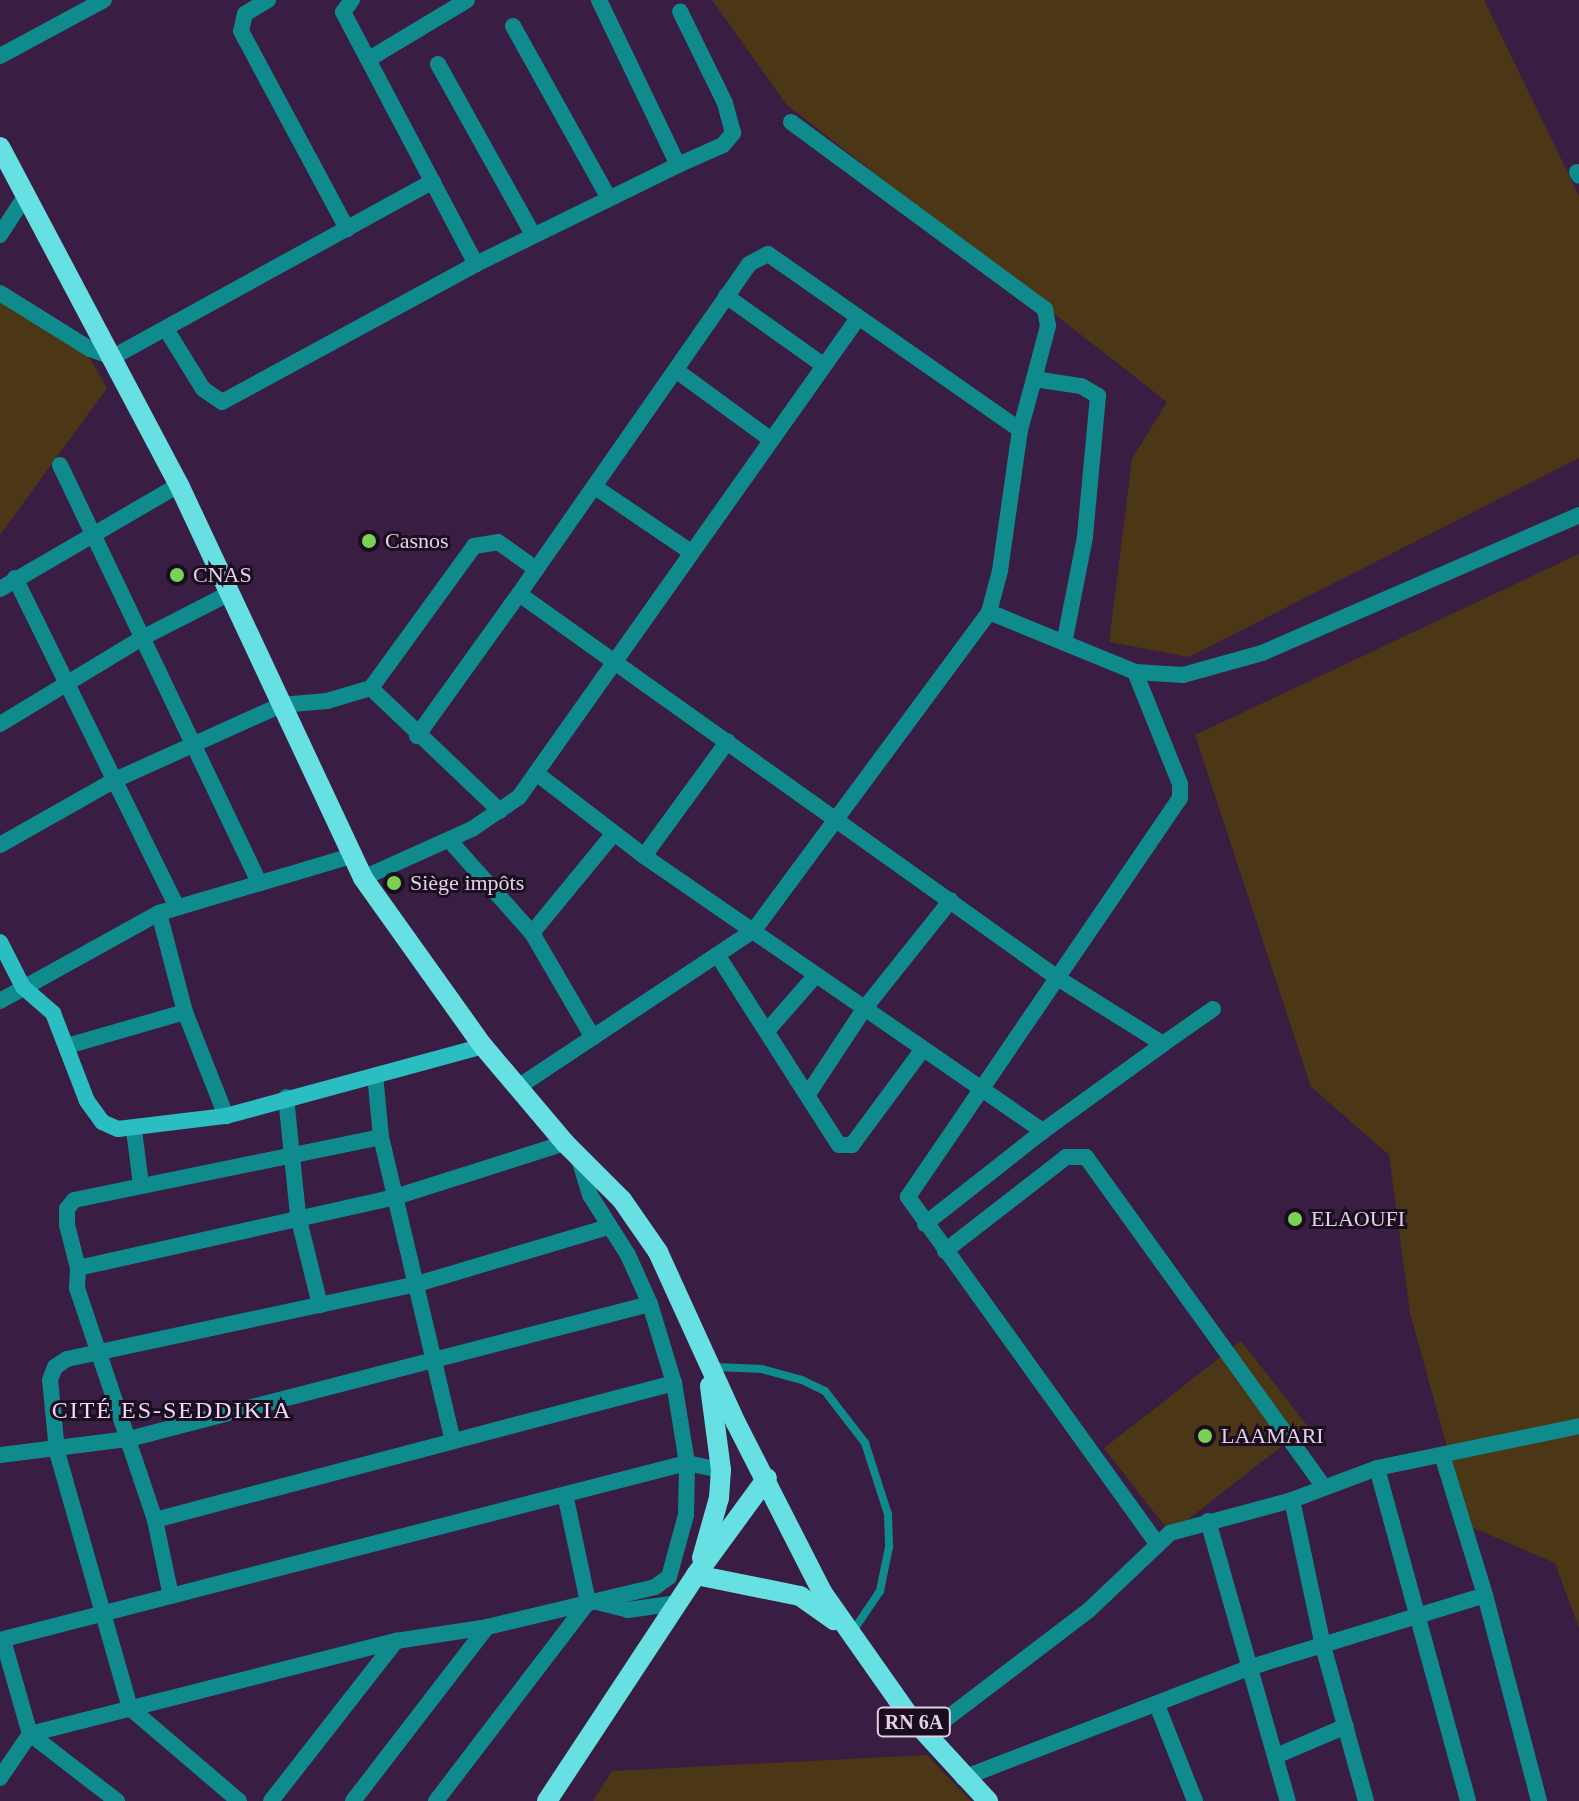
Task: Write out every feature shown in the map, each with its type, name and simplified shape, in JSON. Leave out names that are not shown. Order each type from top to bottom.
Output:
[{"type":"main road","points":[[0,147],[14,180],[113,357],[179,485],[363,878],[483,1046],[572,1150],[622,1200],[658,1252],[695,1327],[716,1409],[721,1470],[719,1498],[696,1575]]},
{"type":"main road","name":"RN 6A","points":[[695,1327],[736,1423],[767,1478],[822,1592],[850,1635],[925,1735],[988,1801]]},
{"type":"main road","points":[[547,1801],[696,1575],[767,1478]]},
{"type":"main road","points":[[696,1575],[800,1596],[850,1635]]},
{"type":"street","points":[[0,56],[104,0]]},
{"type":"street","points":[[268,0],[245,14],[241,31],[347,229]]},
{"type":"street","points":[[352,0],[343,12],[476,264]]},
{"type":"street","points":[[369,59],[467,0]]},
{"type":"street","points":[[599,0],[678,165]]},
{"type":"street","points":[[166,329],[203,389],[222,402],[476,264],[608,197],[723,145],[733,133],[725,103],[680,11]]},
{"type":"street","points":[[513,26],[608,197]]},
{"type":"street","points":[[438,64],[533,235]]},
{"type":"street","points":[[518,1087],[754,930],[989,612],[1000,571],[1020,430],[1049,317],[1036,299],[791,122]]},
{"type":"street","points":[[0,235],[14,180]]},
{"type":"street","points":[[0,293],[90,349],[113,357],[433,181]]},
{"type":"street","points":[[417,736],[677,371],[749,264],[768,254],[1020,430]]},
{"type":"street","points":[[726,296],[823,365]]},
{"type":"street","points":[[363,878],[449,840],[519,797],[858,318]]},
{"type":"street","points":[[677,371],[770,439]]},
{"type":"street","points":[[1034,379],[1081,386],[1098,396],[1100,403],[1085,537],[1065,639]]},
{"type":"street","points":[[60,465],[91,535],[196,742],[258,880]]},
{"type":"street","points":[[0,589],[179,485]]},
{"type":"street","points":[[595,487],[691,552]]},
{"type":"street","points":[[989,612],[1065,639],[1135,672],[1183,675],[1262,653],[1579,515]]},
{"type":"street","points":[[0,845],[115,780],[281,705],[327,701],[371,688],[474,546],[498,542],[536,569]]},
{"type":"street","points":[[15,578],[64,683],[177,907]]},
{"type":"street","points":[[0,724],[142,638],[228,594]]},
{"type":"street","points":[[519,594],[839,819],[1059,979],[1163,1044]]},
{"type":"street","points":[[1135,672],[1180,784],[1180,798],[1059,979],[910,1188],[912,1206],[1157,1544]]},
{"type":"street","points":[[371,688],[417,736],[500,811]]},
{"type":"street","points":[[644,856],[728,741]]},
{"type":"street","points":[[536,773],[644,856],[1043,1131]]},
{"type":"street","points":[[532,933],[614,833]]},
{"type":"street","points":[[449,840],[532,933],[593,1038]]},
{"type":"street","points":[[0,1001],[159,913],[258,880],[352,856]]},
{"type":"street","points":[[808,1094],[864,1009],[951,900]]},
{"type":"street","points":[[159,913],[185,1012],[226,1116]]},
{"type":"street","points":[[0,942],[23,987],[53,1013],[87,1101],[102,1122],[134,1130],[226,1116],[286,1097],[483,1046]]},
{"type":"street","points":[[718,956],[839,1145],[852,1145],[923,1049]]},
{"type":"street","points":[[767,1031],[816,975]]},
{"type":"street","points":[[925,1224],[1043,1131],[1213,1009]]},
{"type":"street","points":[[67,1046],[185,1012]]},
{"type":"street","points":[[375,1075],[381,1137],[417,1284],[430,1362],[453,1441]]},
{"type":"street","points":[[286,1097],[298,1216],[320,1305]]},
{"type":"street","points":[[134,1130],[141,1185]]},
{"type":"street","points":[[171,1596],[155,1520],[77,1288],[78,1268],[67,1209],[74,1200],[381,1137]]},
{"type":"street","points":[[0,1778],[30,1734],[396,1641],[487,1627],[655,1587],[669,1577],[686,1515],[687,1463],[674,1383],[650,1304],[628,1255],[608,1227],[572,1150],[395,1197],[298,1216],[78,1268]]},
{"type":"street","points":[[945,1251],[1066,1157],[1086,1157],[1323,1486]]},
{"type":"street","points":[[239,1801],[130,1708],[99,1611],[57,1451],[50,1380],[55,1367],[99,1352],[417,1284],[608,1227]]},
{"type":"street","points":[[0,1455],[57,1451],[129,1439],[650,1304]]},
{"type":"street","points":[[155,1520],[674,1383]]},
{"type":"street","points":[[925,1735],[1089,1610],[1170,1533],[1292,1500],[1377,1468],[1579,1426]]},
{"type":"street","points":[[1442,1455],[1485,1595],[1539,1801]]},
{"type":"street","points":[[117,1801],[30,1734],[2,1640],[99,1611],[171,1596],[687,1463],[721,1470]]},
{"type":"street","points":[[1377,1468],[1468,1801]]},
{"type":"street","points":[[565,1494],[591,1602]]},
{"type":"street","points":[[1292,1500],[1323,1646],[1366,1801]]},
{"type":"street","points":[[1208,1521],[1288,1801]]},
{"type":"street","points":[[963,1778],[1248,1668],[1420,1618],[1485,1595]]},
{"type":"street","points":[[591,1602],[628,1610],[678,1603]]},
{"type":"street","points":[[436,1801],[591,1602]]},
{"type":"street","points":[[353,1801],[487,1627]]},
{"type":"street","points":[[271,1801],[396,1641]]},
{"type":"street","points":[[1157,1705],[1195,1801]]},
{"type":"street","points":[[1276,1756],[1346,1726]]},
{"type":"lane","points":[[714,1367],[762,1369],[802,1380],[825,1391],[865,1443],[888,1514],[889,1547],[880,1591],[850,1635]]},
{"type":"shaded area","points":[[712,0],[1484,0],[1579,196],[1579,458],[1189,657],[1109,642],[1132,459],[1167,402],[786,104]]},
{"type":"shaded area","points":[[0,296],[88,355],[107,388],[0,535]]},
{"type":"shaded area","points":[[1579,554],[1579,1628],[1555,1563],[1469,1526],[1410,1313],[1389,1155],[1311,1087],[1195,735]]},
{"type":"shaded area","name":"LAAMARI","points":[[1241,1341],[1307,1426],[1170,1533],[1104,1448]]},
{"type":"shaded area","points":[[927,1755],[971,1801],[593,1801],[612,1771]]},
{"type":"place","name":"Casnos","points":[[369,541]]},
{"type":"place","name":"CNAS","points":[[177,575]]},
{"type":"place","name":"Siège impôts","points":[[394,883]]},
{"type":"place","name":"ELAOUFI","points":[[1295,1219]]},
{"type":"place","name":"LAAMARI","points":[[1205,1436]]},
{"type":"district","name":"CITÉ ES-SEDDIKIA","points":[[172,1411]]}]
